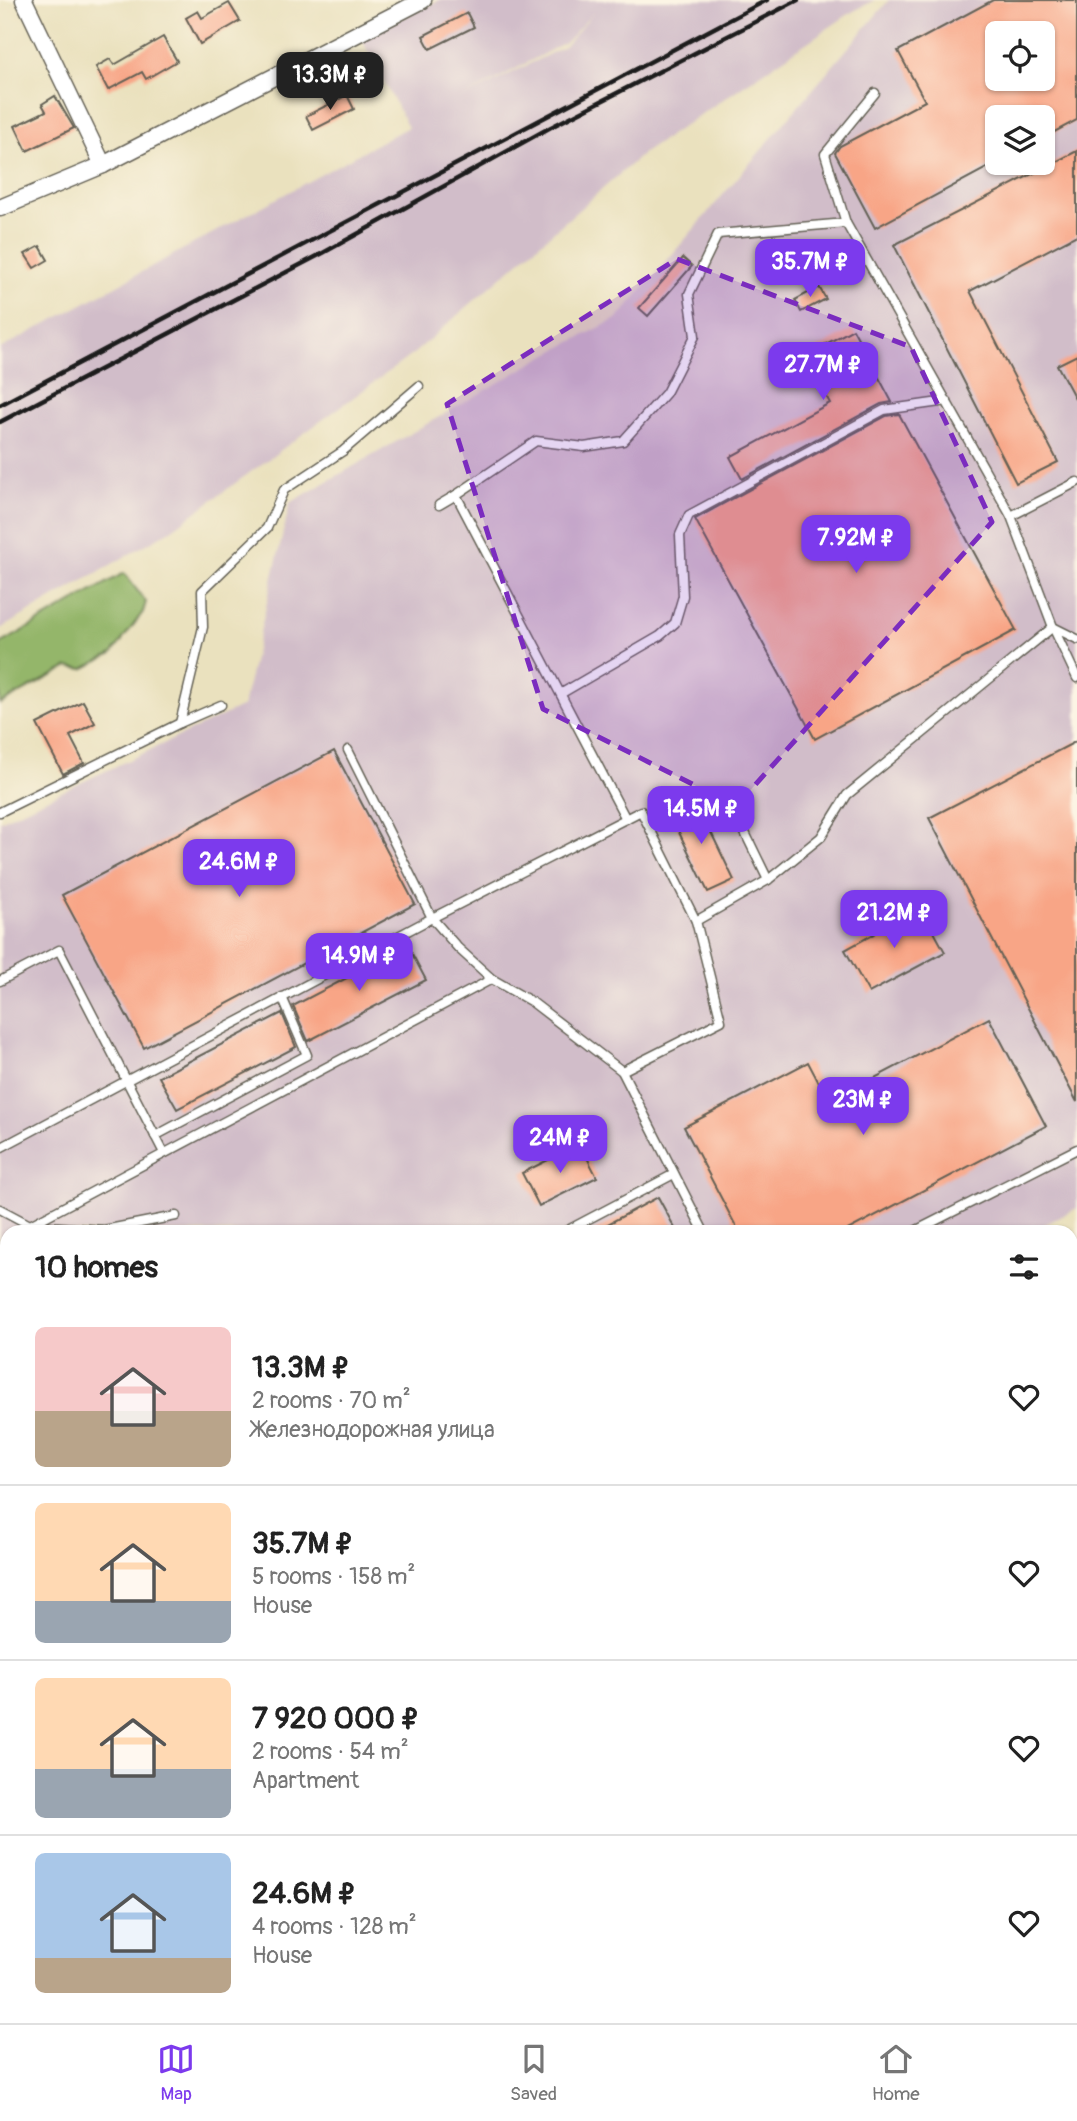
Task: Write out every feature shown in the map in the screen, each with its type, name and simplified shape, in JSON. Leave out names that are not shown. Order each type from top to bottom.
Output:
[{"type":"street","points":[[24,0],[103,165]]},
{"type":"street","points":[[0,208],[103,165],[423,0]]},
{"type":"lane","points":[[875,93],[825,154],[846,223],[1011,516],[1052,627],[1077,678]]},
{"type":"lane","points":[[439,505],[536,441],[584,447],[623,441],[666,393],[695,336],[689,294],[718,234],[846,223]]},
{"type":"lane","points":[[180,723],[203,627],[202,590],[267,528],[284,490],[343,451],[418,386]]},
{"type":"lane","points":[[562,693],[660,636],[675,623],[683,596],[680,535],[690,515],[884,410],[947,401]]},
{"type":"lane","points":[[1011,516],[1077,482]]},
{"type":"lane","points":[[456,495],[626,818]]},
{"type":"lane","points":[[1052,627],[1077,639]]},
{"type":"lane","points":[[696,921],[768,880],[821,838],[847,795],[1052,627]]},
{"type":"lane","points":[[0,812],[221,705]]},
{"type":"lane","points":[[348,750],[432,918],[458,948],[492,979],[532,1002],[622,1071],[700,1225]]},
{"type":"lane","points":[[734,810],[768,880]]},
{"type":"lane","points":[[0,1148],[432,918],[640,811],[696,921],[721,1021],[622,1071]]},
{"type":"lane","points":[[0,981],[60,950],[164,1153]]},
{"type":"lane","points":[[0,1209],[30,1225],[492,979]]},
{"type":"lane","points":[[155,1136],[307,1055],[282,997]]},
{"type":"lane","points":[[927,1225],[1077,1149]]},
{"type":"lane","points":[[577,1225],[674,1174]]},
{"type":"lane","points":[[130,1225],[176,1216]]},
{"type":"highlighted area","points":[[677,259],[911,347],[992,522],[736,806],[543,709],[447,404]]},
{"type":"shaded area","points":[[439,0],[875,0],[852,12],[645,152],[413,354],[171,530],[0,629],[0,349],[408,127],[361,38]],"holes":[[[596,10],[565,46],[458,100],[566,42]]]},
{"type":"shaded area","points":[[889,0],[1077,0],[1077,1208],[1044,1225],[0,1225],[0,821],[243,706],[290,503],[548,354],[618,318]]},
{"type":"green space","points":[[124,573],[146,602],[143,612],[112,654],[83,669],[68,667],[0,704],[0,644]]},
{"type":"building","points":[[993,0],[1077,0],[1077,120],[1055,132],[1055,105],[985,105],[985,169],[875,228],[835,153],[840,146],[925,101],[898,51]]},
{"type":"building","points":[[229,3],[240,21],[200,44],[186,18],[198,11],[202,18]]},
{"type":"building","points":[[467,13],[474,27],[430,49],[423,36]]},
{"type":"building","points":[[163,37],[177,61],[146,79],[142,72],[108,90],[96,67],[110,59],[114,65]]},
{"type":"building","points":[[347,95],[354,109],[313,130],[306,116]]},
{"type":"building","points":[[55,96],[74,128],[27,151],[15,126],[46,111],[42,104]]},
{"type":"building","points":[[1077,151],[1077,235],[970,291],[1058,462],[1016,483],[894,245],[1030,175],[1055,175],[1055,162]]},
{"type":"building","points":[[40,246],[48,260],[34,268],[25,254]]},
{"type":"building","points":[[683,258],[692,266],[648,316],[639,308]]},
{"type":"building","points":[[819,287],[826,299],[801,312],[795,300]]},
{"type":"building","points":[[853,329],[892,402],[881,404],[742,479],[730,457],[830,403],[804,356]]},
{"type":"building","points":[[1077,355],[1077,402],[1057,365]]},
{"type":"building","points":[[899,414],[1016,630],[815,739],[695,519],[886,416]]},
{"type":"building","points":[[83,701],[95,723],[70,736],[84,763],[63,774],[37,724]]},
{"type":"building","points":[[1077,741],[1077,1102],[929,818]]},
{"type":"building","points":[[334,751],[415,904],[144,1048],[62,895]]},
{"type":"building","points":[[695,799],[734,880],[708,892],[669,812]]},
{"type":"building","points":[[921,908],[945,952],[869,993],[845,950],[874,934],[866,921],[870,917],[875,916],[887,927]]},
{"type":"building","points":[[408,946],[426,980],[308,1041],[293,1006]]},
{"type":"building","points":[[282,1013],[296,1047],[177,1109],[159,1077]]},
{"type":"building","points":[[989,1018],[1046,1126],[857,1225],[735,1225],[684,1127],[808,1062],[829,1102]]},
{"type":"building","points":[[580,1144],[597,1177],[539,1206],[522,1173]]},
{"type":"building","points":[[658,1197],[673,1225],[606,1225]]},
{"type":"railway","points":[[0,405],[767,0]]},
{"type":"railway","points":[[0,422],[323,253],[551,127],[798,0]]}]
